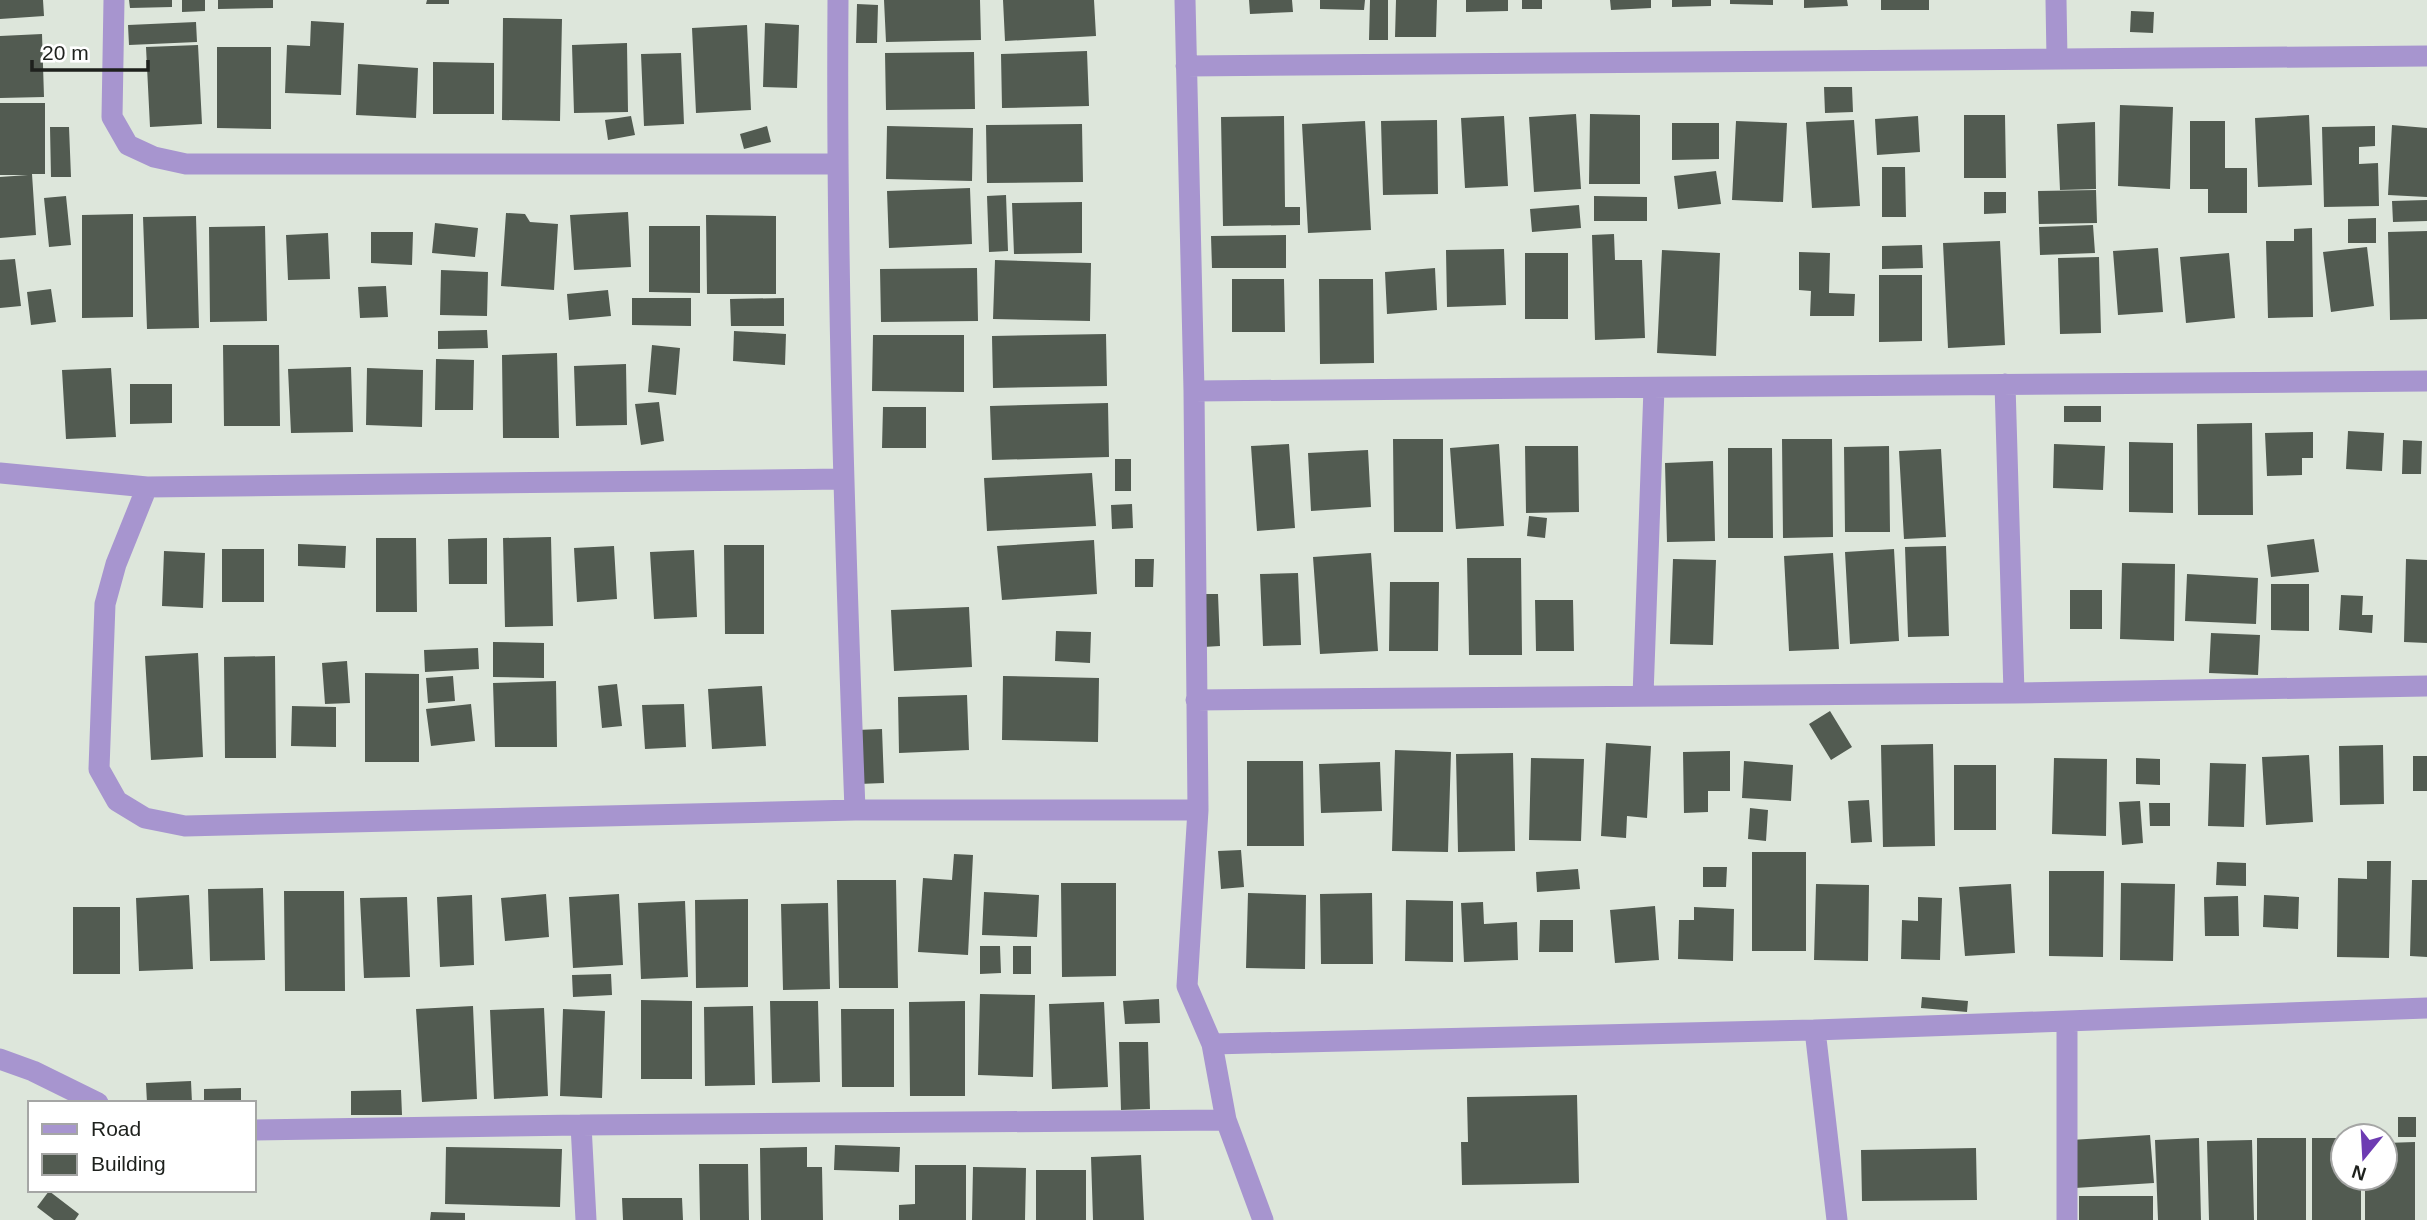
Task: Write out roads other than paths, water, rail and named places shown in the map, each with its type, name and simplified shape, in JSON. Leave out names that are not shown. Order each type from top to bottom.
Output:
[{"type":"street","points":[[114,0],[112,117],[128,145],[154,157],[186,164],[836,164]]},
{"type":"street","points":[[838,0],[836,164],[843,479],[855,810]]},
{"type":"street","points":[[1185,0],[1194,391],[1198,810],[1187,986],[1212,1044],[1226,1120],[1262,1220]]},
{"type":"street","points":[[2056,0],[2057,59]]},
{"type":"street","points":[[1186,66],[2427,56]]},
{"type":"street","points":[[1194,391],[2427,381]]},
{"type":"street","points":[[2005,384],[2014,693]]},
{"type":"street","points":[[1643,696],[1654,388]]},
{"type":"street","points":[[0,473],[147,486],[843,479]]},
{"type":"street","points":[[147,486],[112,574],[105,604],[99,769],[117,801],[145,818],[185,826],[855,810],[1198,810]]},
{"type":"street","points":[[1196,700],[2014,693],[2427,686]]},
{"type":"street","points":[[1212,1044],[1815,1030],[2427,1008]]},
{"type":"street","points":[[2067,1021],[2067,1220]]},
{"type":"street","points":[[1815,1030],[1837,1220]]},
{"type":"street","points":[[0,1059],[33,1071],[93,1101]]},
{"type":"street","points":[[256,1130],[1226,1120]]},
{"type":"street","points":[[581,1125],[586,1220]]}]
